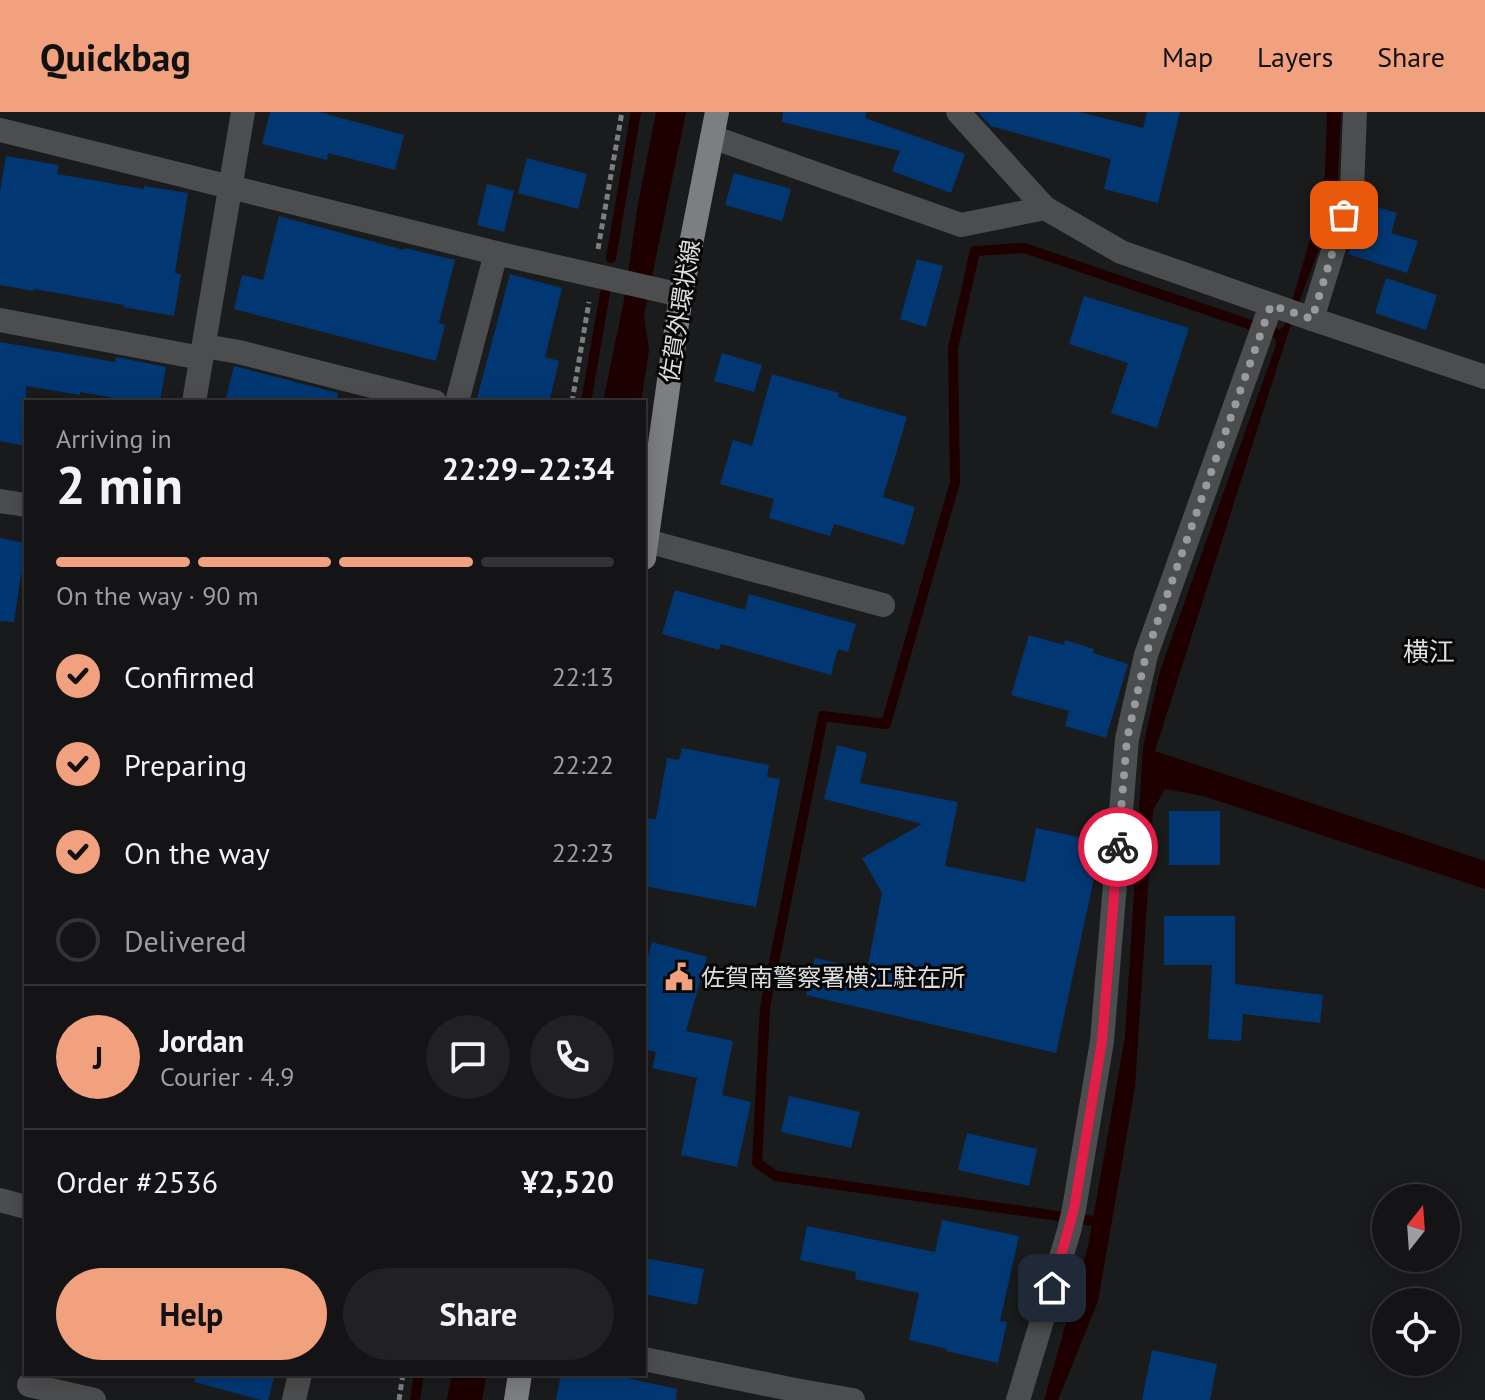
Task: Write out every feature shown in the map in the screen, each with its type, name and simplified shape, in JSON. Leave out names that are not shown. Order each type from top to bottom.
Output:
[{"type":"main road","name":"佐賀外環状線","points":[[646,542],[681,295],[717,112]]},
{"type":"main road","points":[[516,1400],[520,1376]]},
{"type":"street","points":[[194,400],[243,112]]},
{"type":"street","points":[[958,112],[1045,208],[1121,252],[1265,321],[1312,319],[1485,377]]},
{"type":"street","points":[[1312,319],[1352,189],[1355,112]]},
{"type":"street","points":[[0,130],[496,253],[681,295]]},
{"type":"street","points":[[712,137],[961,225],[1045,208]]},
{"type":"street","points":[[458,400],[496,253]]},
{"type":"street","points":[[0,320],[202,352],[239,352],[427,400]]},
{"type":"street","points":[[1018,1400],[1072,1220],[1102,1041],[1127,739],[1146,655],[1265,321]]},
{"type":"street","points":[[0,501],[24,505]]},
{"type":"street","points":[[646,549],[883,605]]},
{"type":"street","points":[[0,1200],[24,1206]]},
{"type":"street","points":[[646,1359],[794,1395],[853,1400]]},
{"type":"street","points":[[294,1400],[300,1376]]},
{"type":"street","points":[[29,1386],[94,1400]]},
{"type":"path","points":[[399,1400],[403,1376]]},
{"type":"shaded area","points":[[656,112],[686,112],[644,315],[649,350],[641,400],[603,400],[624,300]]},
{"type":"shaded area","points":[[1327,112],[1341,112],[1338,177],[1323,237],[1288,333],[1155,751],[1485,861],[1485,889],[1203,796],[1165,789],[1153,810],[1135,1087],[1098,1301],[1058,1400],[1044,1400],[1088,1247],[1125,1037],[1143,747],[1160,671],[1276,345],[1275,333],[1285,325],[1312,233],[1325,175]]},
{"type":"shaded area","points":[[452,1376],[487,1376],[482,1400],[447,1400]]},
{"type":"building","points":[[270,112],[319,112],[404,135],[395,170],[328,153],[327,160],[262,144]]},
{"type":"building","points":[[783,112],[866,112],[865,118],[965,154],[951,193],[892,171],[900,151],[782,122]]},
{"type":"building","points":[[978,112],[1079,112],[1143,128],[1147,112],[1180,112],[1158,203],[1104,189],[1111,159],[991,126]]},
{"type":"building","points":[[6,156],[59,165],[57,174],[188,193],[175,273],[181,274],[174,316],[0,285],[0,192]]},
{"type":"building","points":[[527,158],[587,174],[578,209],[518,193]]},
{"type":"building","points":[[734,173],[791,189],[782,221],[725,205]]},
{"type":"building","points":[[487,184],[514,191],[504,232],[477,225]]},
{"type":"building","points":[[1364,203],[1397,213],[1391,233],[1418,241],[1407,273],[1348,254]]},
{"type":"building","points":[[279,216],[404,250],[455,260],[439,323],[445,325],[436,361],[234,309],[242,275],[263,280]]},
{"type":"building","points":[[917,259],[943,266],[926,327],[900,319]]},
{"type":"building","points":[[510,274],[562,288],[545,357],[559,361],[549,400],[477,400]]},
{"type":"building","points":[[1386,278],[1437,295],[1426,330],[1375,313]]},
{"type":"building","points":[[1084,296],[1189,328],[1157,428],[1111,413],[1128,363],[1069,344]]},
{"type":"building","points":[[0,342],[115,362],[116,357],[166,367],[160,400],[126,400],[26,386],[24,446],[0,441]]},
{"type":"building","points":[[722,353],[762,365],[754,392],[714,381]]},
{"type":"building","points":[[234,366],[338,393],[337,400],[226,400]]},
{"type":"building","points":[[772,374],[907,417],[883,497],[915,507],[904,545],[834,524],[830,536],[769,518],[774,499],[720,484],[733,440],[752,446]]},
{"type":"building","points":[[0,538],[24,543],[24,556],[14,622],[0,621]]},
{"type":"building","points":[[675,590],[745,610],[749,594],[856,624],[848,652],[838,649],[831,675],[721,644],[719,650],[662,634]]},
{"type":"building","points":[[1029,635],[1064,645],[1065,640],[1128,664],[1106,738],[1065,726],[1069,711],[1011,695]]},
{"type":"building","points":[[837,745],[867,753],[860,783],[958,802],[945,866],[1025,882],[1036,828],[1102,842],[1056,1053],[806,995],[815,958],[867,970],[882,893],[862,858],[922,824],[824,799]]},
{"type":"building","points":[[682,748],[769,765],[767,777],[780,779],[756,907],[646,886],[648,818],[656,819],[667,758],[679,760]]},
{"type":"building","points":[[1169,811],[1220,811],[1220,865],[1169,865]]},
{"type":"building","points":[[1164,916],[1235,916],[1235,984],[1323,995],[1320,1023],[1243,1014],[1241,1041],[1208,1039],[1212,965],[1164,965]]},
{"type":"building","points":[[652,942],[707,957],[686,1031],[733,1041],[722,1095],[751,1102],[737,1167],[681,1155],[697,1078],[652,1068],[656,1052],[646,1050],[646,963]]},
{"type":"building","points":[[789,1096],[860,1112],[851,1148],[781,1132]]},
{"type":"building","points":[[967,1133],[1037,1149],[1029,1186],[958,1170]]},
{"type":"building","points":[[942,1220],[1019,1236],[1000,1321],[1007,1322],[998,1363],[909,1340],[919,1293],[855,1279],[856,1272],[800,1260],[807,1226],[935,1252]]},
{"type":"building","points":[[646,1258],[704,1269],[697,1305],[646,1294]]},
{"type":"building","points":[[1152,1350],[1217,1364],[1210,1400],[1142,1400]]},
{"type":"building","points":[[196,1376],[274,1376],[268,1400],[195,1382]]},
{"type":"building","points":[[561,1376],[618,1376],[677,1389],[676,1400],[556,1400]]},
{"type":"waterway","points":[[611,258],[636,112]]},
{"type":"waterway","points":[[1093,1221],[776,1176],[757,1163],[765,1008],[823,716],[886,724],[955,482],[953,348],[975,251],[1024,248],[1275,333]]},
{"type":"waterway","points":[[586,400],[605,293]]},
{"type":"waterway","points":[[415,1400],[419,1376]]},
{"type":"way so far","points":[[1118,847],[1127,739],[1146,655],[1156,626],[1271,305],[1312,319],[1344,215]]},
{"type":"place","name":"佐賀南警察署横江駐在所","points":[[679,977]]},
{"type":"district","name":"横江","points":[[1429,651]]},
{"type":"route","points":[[1052,1288],[1074,1209],[1102,1041],[1118,847]]}]
